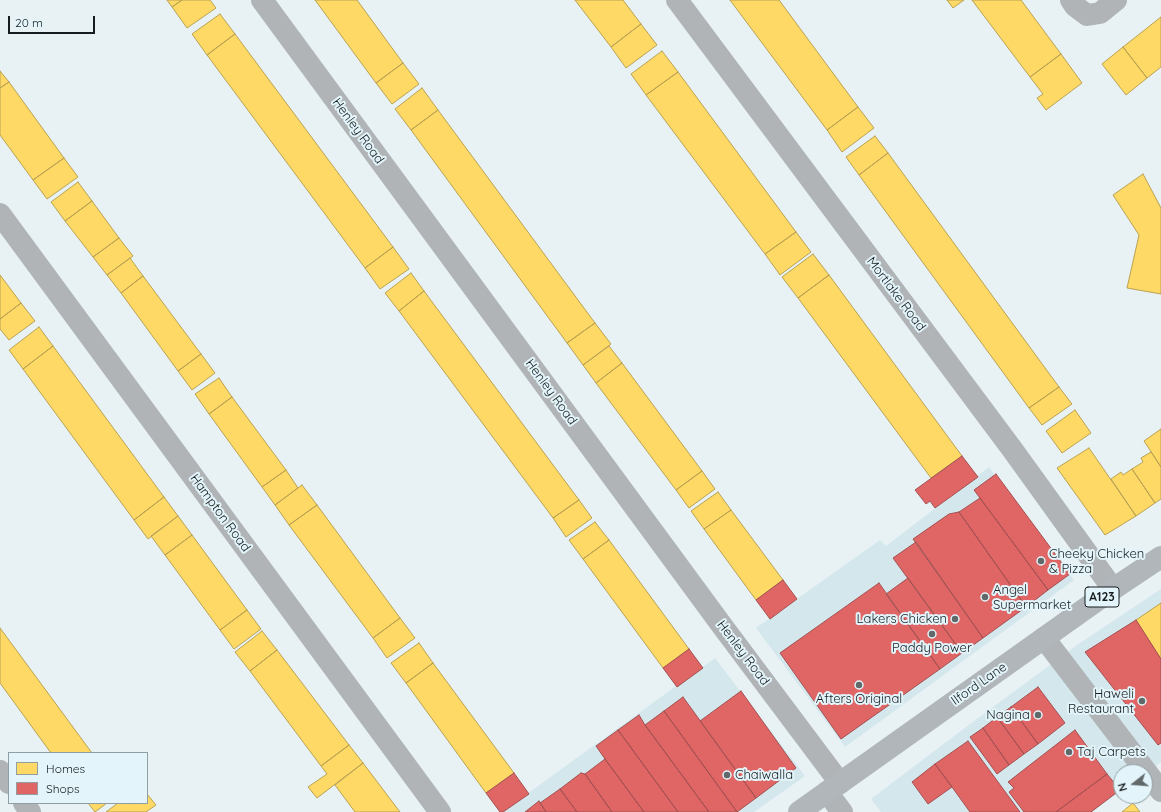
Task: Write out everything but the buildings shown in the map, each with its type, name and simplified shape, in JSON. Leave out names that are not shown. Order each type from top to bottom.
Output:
[{"type":"main road","name":"Ilford Lane","points":[[799,812],[1113,589],[1161,557]]},
{"type":"street","name":"Henley Road","points":[[262,0],[723,627],[834,788],[842,812]]},
{"type":"street","name":"Mortlake Road","points":[[677,0],[1012,450],[1113,589]]},
{"type":"street","points":[[1071,0],[1075,6],[1087,15],[1100,12],[1116,0]]},
{"type":"street","name":"Hampton Road","points":[[0,214],[440,812]]},
{"type":"street","points":[[1044,638],[1161,791]]},
{"type":"street","points":[[0,771],[8,782]]},
{"type":"shaded area","points":[[989,467],[1074,580],[845,747],[756,628],[880,540],[886,546]]},
{"type":"shaded area","points":[[1161,589],[1161,762],[1153,768],[1153,764],[1113,764],[1113,797],[1092,812],[881,812],[871,799],[1077,645]]},
{"type":"shaded area","points":[[715,658],[805,776],[754,812],[502,812]]},
{"type":"place","name":"Cheeky Chicken & Pizza","points":[[1041,561]]},
{"type":"place","name":"Angel Supermarket","points":[[985,597]]},
{"type":"place","name":"Lakers Chicken","points":[[955,619]]},
{"type":"place","name":"Paddy Power","points":[[932,634]]},
{"type":"place","name":"Afters Original","points":[[859,685]]},
{"type":"place","name":"Haweli Restaurant","points":[[1142,701]]},
{"type":"place","name":"Nagina","points":[[1038,715]]},
{"type":"place","name":"Taj Carpets","points":[[1069,752]]},
{"type":"place","name":"Chaiwalla","points":[[727,775]]}]
